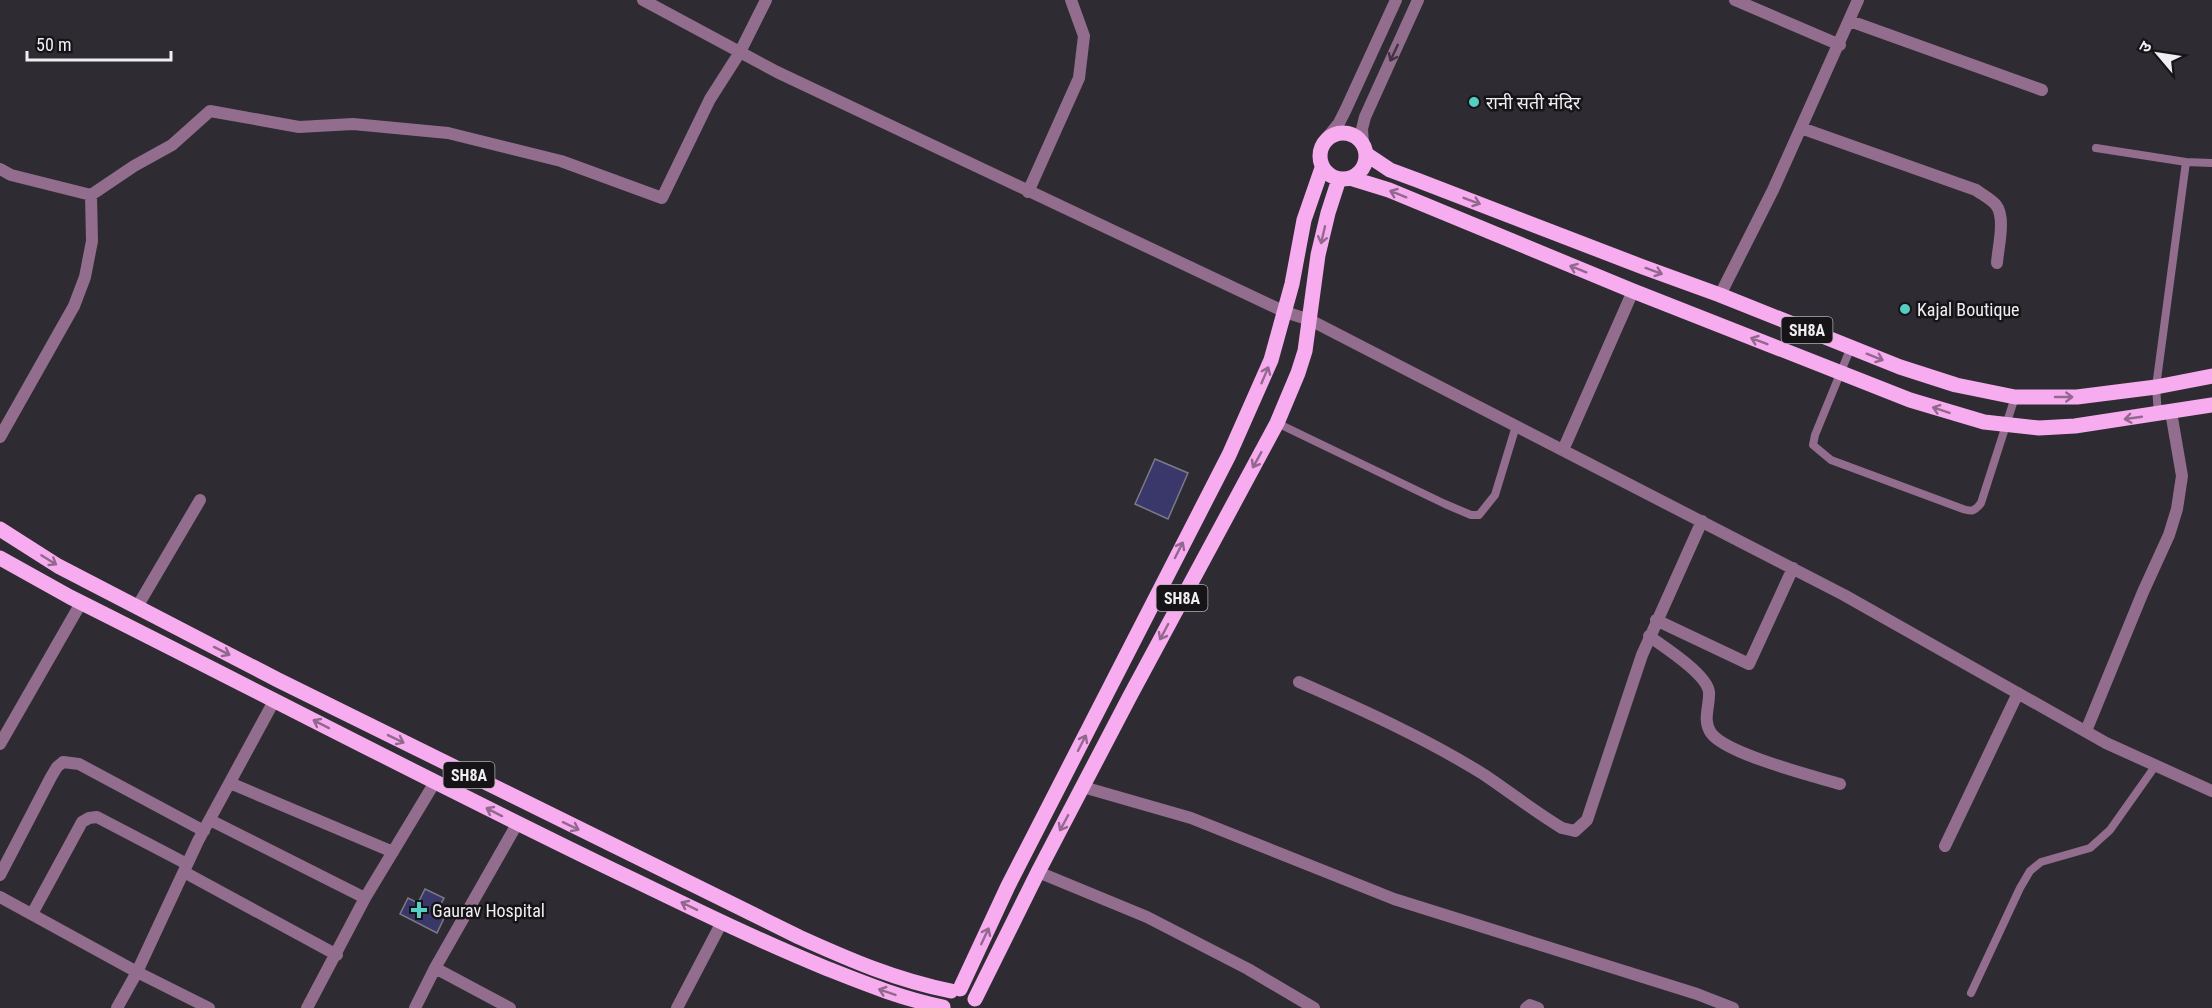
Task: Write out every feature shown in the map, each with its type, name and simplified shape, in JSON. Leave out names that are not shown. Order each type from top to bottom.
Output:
[{"type":"main road","name":"SH8A","points":[[2212,376],[2156,387],[2077,397],[2015,398],[1956,385],[1900,367],[1720,295],[1390,170],[1365,149],[1356,136],[1346,132],[1336,133],[1326,139],[1321,147],[1319,158],[1322,168],[1329,175],[1389,190],[1633,291],[1910,400],[1951,413],[2006,425],[2039,428],[2075,426],[2212,405]]},
{"type":"main road","name":"SH8A","points":[[975,1004],[1038,872],[1157,644],[1277,423],[1298,374],[1310,320],[1323,231],[1344,179],[1359,173],[1365,164],[1365,149]]},
{"type":"main road","name":"SH8A","points":[[0,558],[81,603],[517,824],[722,922],[792,955],[878,989],[944,1008],[945,998],[956,990],[1229,455],[1271,360],[1285,312],[1304,220],[1322,168]]},
{"type":"main road","name":"SH8A","points":[[0,529],[58,566],[299,691],[799,938],[873,970],[909,982],[969,992],[975,1004]]},
{"type":"street","points":[[643,0],[777,72],[1285,312],[1310,320],[1844,595],[2086,731],[2212,791]]},
{"type":"street","points":[[0,169],[11,175],[91,195],[134,166],[172,145],[210,111],[299,127],[353,124],[448,133],[561,161],[662,198],[710,99],[740,52],[766,0]]},
{"type":"street","points":[[1028,192],[1079,78],[1084,36],[1071,0]]},
{"type":"street","points":[[1326,139],[1339,123],[1396,0]]},
{"type":"street","points":[[1365,149],[1362,129],[1365,117],[1418,0]]},
{"type":"street","points":[[1735,0],[1840,45]]},
{"type":"street","points":[[1720,295],[1773,190],[1840,45],[1858,0]]},
{"type":"street","points":[[1850,21],[2042,90]]},
{"type":"street","points":[[1802,128],[1976,190],[1989,198],[1998,207],[2001,221],[1997,263]]},
{"type":"street","points":[[0,437],[48,348],[74,306],[85,277],[92,241],[91,195]]},
{"type":"street","points":[[1563,450],[1633,291]]},
{"type":"street","points":[[2086,731],[2169,535],[2177,509],[2182,476],[2164,413]]},
{"type":"street","points":[[137,607],[200,500]]},
{"type":"street","points":[[1299,682],[1348,703],[1440,750],[1483,774],[1562,828],[1575,831],[1587,820],[1649,636],[1702,521]]},
{"type":"street","points":[[1656,620],[1749,664],[1793,568]]},
{"type":"street","points":[[0,744],[81,603]]},
{"type":"street","points":[[1649,636],[1706,683],[1709,692],[1706,721],[1713,736],[1775,765],[1840,784]]},
{"type":"street","points":[[1945,846],[2018,693]]},
{"type":"street","points":[[117,1008],[185,868],[274,700]]},
{"type":"street","points":[[0,875],[51,777],[63,762],[79,764],[207,826],[365,898]]},
{"type":"street","points":[[307,1008],[337,955],[365,898],[435,782]]},
{"type":"street","points":[[230,783],[393,852]]},
{"type":"street","points":[[1083,787],[1191,818],[1394,899],[1697,993],[1733,1008]]},
{"type":"street","points":[[32,914],[82,822],[97,817],[337,955]]},
{"type":"street","points":[[415,1008],[435,968],[517,824]]},
{"type":"street","points":[[1038,872],[1146,917],[1248,969],[1314,1008]]},
{"type":"street","points":[[0,897],[136,972],[209,1008]]},
{"type":"street","points":[[677,1008],[722,922]]},
{"type":"street","points":[[435,968],[510,1008]]},
{"type":"street","points":[[1526,1008],[1530,1005],[1538,1008]]},
{"type":"lane","points":[[2096,148],[2186,162],[2212,163]]},
{"type":"lane","points":[[2164,413],[2156,387],[2186,162]]},
{"type":"lane","points":[[1851,347],[1813,445],[1831,460],[1963,509],[1971,511],[1977,509],[1981,503],[2015,398]]},
{"type":"lane","points":[[1277,423],[1445,504],[1479,515],[1495,495],[1516,426]]},
{"type":"lane","points":[[1971,993],[2030,871],[2041,862],[2090,848],[2110,830],[2156,765]]},
{"type":"building","points":[[1155,459],[1188,473],[1168,519],[1135,504]]},
{"type":"building","points":[[425,889],[444,898],[437,912],[445,916],[437,933],[400,914],[408,898],[418,903]]},
{"type":"place","name":"रानी सती मंदिर","points":[[1474,102]]},
{"type":"place","name":"Kajal Boutique","points":[[1905,309]]},
{"type":"place","name":"Gaurav Hospital","points":[[419,910]]}]
